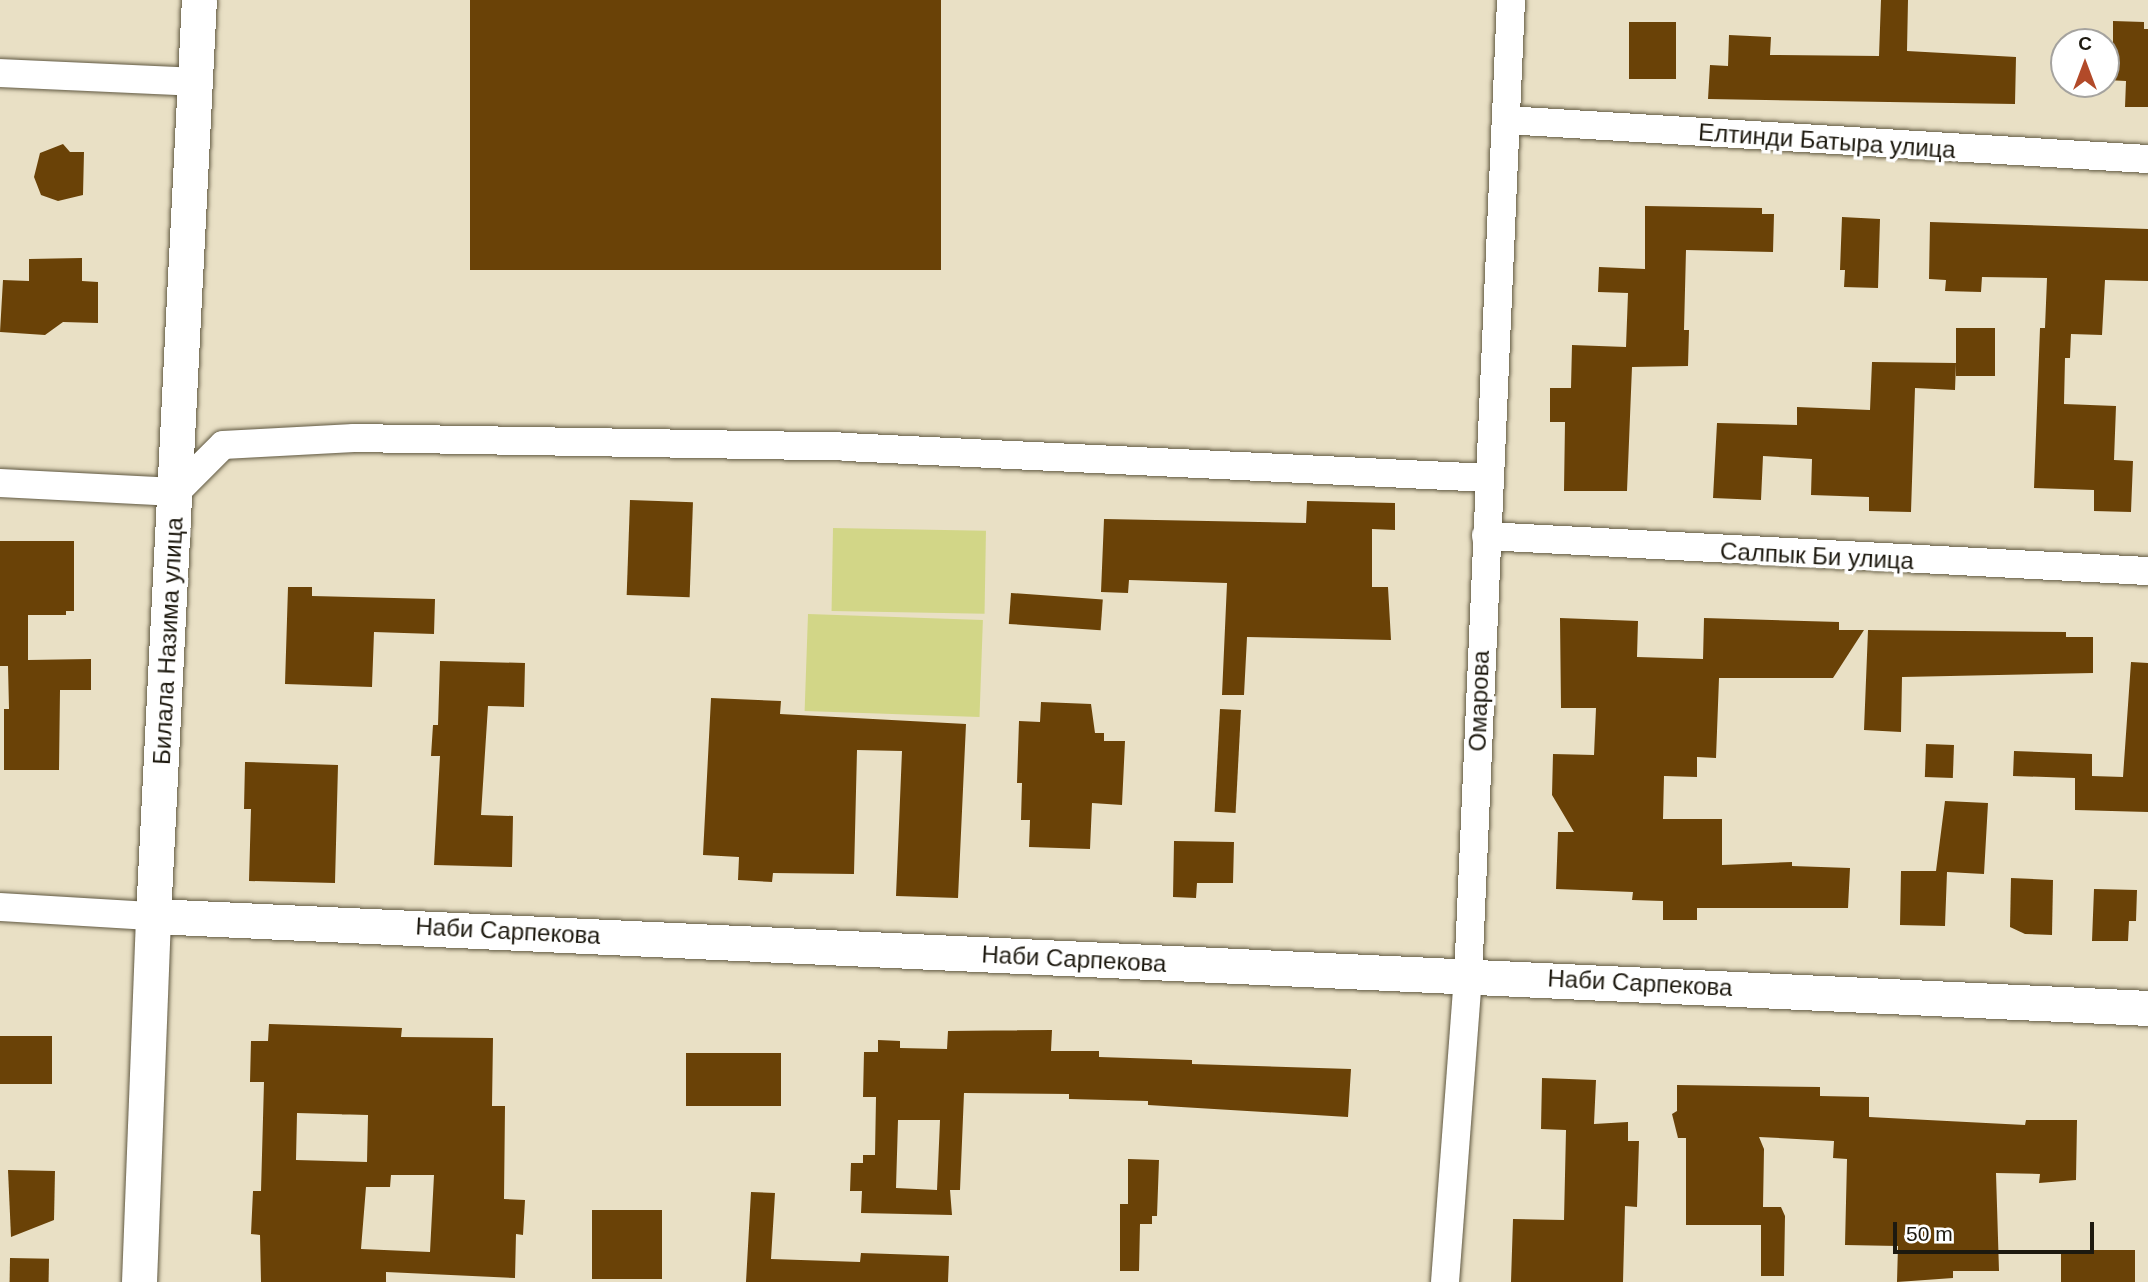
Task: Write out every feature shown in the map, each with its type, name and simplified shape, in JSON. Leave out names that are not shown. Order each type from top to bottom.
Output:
[{"type":"street","name":"Билала Назима улица","points":[[139,1282],[153,916],[199,0]]},
{"type":"street","name":"Омарова","points":[[1445,1282],[1468,978],[1511,0]]},
{"type":"street","points":[[0,73],[196,82]]},
{"type":"street","name":"Елтинди Батыра улица","points":[[1506,120],[2148,159]]},
{"type":"street","points":[[0,483],[176,492],[223,445],[354,438],[846,447],[1489,478]]},
{"type":"street","name":"Салпык Би улица","points":[[1486,536],[2148,571]]},
{"type":"street","name":"Наби Сарпекова","points":[[0,907],[2148,1008]]},
{"type":"green space","points":[[833,528],[986,531],[985,614],[832,611]]},
{"type":"green space","points":[[808,614],[983,620],[980,717],[805,711]]},
{"type":"building","points":[[470,0],[941,0],[941,270],[470,270]]},
{"type":"building","points":[[1881,0],[1908,0],[1907,51],[2016,57],[2015,104],[1708,99],[1710,65],[1728,66],[1729,35],[1771,37],[1770,55],[1879,56]]},
{"type":"building","points":[[2113,21],[2144,22],[2144,29],[2148,29],[2148,107],[2125,107],[2126,81],[2120,81],[2120,28],[2113,28]]},
{"type":"building","points":[[1629,22],[1676,22],[1676,79],[1629,79]]},
{"type":"building","points":[[63,144],[70,152],[84,152],[83,195],[58,201],[41,195],[34,177],[40,153]]},
{"type":"building","points":[[1645,206],[1762,208],[1762,214],[1774,214],[1773,252],[1686,250],[1684,330],[1689,330],[1688,366],[1632,367],[1627,491],[1564,491],[1565,422],[1550,422],[1550,388],[1571,388],[1572,345],[1626,347],[1628,293],[1598,292],[1599,267],[1645,269]]},
{"type":"building","points":[[1842,217],[1880,219],[1878,288],[1844,287],[1845,270],[1840,270]]},
{"type":"building","points":[[1930,222],[2148,229],[2148,281],[2105,280],[2102,335],[2071,334],[2070,358],[2065,358],[2064,404],[2116,406],[2114,460],[2133,461],[2131,512],[2094,511],[2094,490],[2034,488],[2040,328],[2045,328],[2047,278],[1982,277],[1981,292],[1945,291],[1946,280],[1929,279]]},
{"type":"building","points":[[82,258],[82,281],[98,282],[98,323],[63,322],[45,335],[0,332],[3,280],[29,281],[29,259]]},
{"type":"building","points":[[1956,328],[1995,328],[1995,376],[1956,376]]},
{"type":"building","points":[[1872,362],[1956,363],[1955,390],[1915,388],[1911,512],[1869,511],[1869,497],[1811,495],[1812,459],[1763,456],[1761,500],[1713,498],[1717,423],[1797,425],[1797,407],[1870,410]]},
{"type":"building","points":[[630,500],[693,502],[690,597],[627,595]]},
{"type":"building","points":[[1307,501],[1395,503],[1395,530],[1372,529],[1372,587],[1388,587],[1391,640],[1247,637],[1244,695],[1222,695],[1227,583],[1129,580],[1128,593],[1101,592],[1104,519],[1306,523]]},
{"type":"building","points":[[0,541],[74,541],[74,611],[66,611],[66,615],[28,615],[28,660],[91,659],[91,690],[60,690],[59,770],[4,770],[4,709],[9,709],[8,666],[0,666]]},
{"type":"building","points":[[288,587],[312,587],[312,596],[435,599],[434,634],[374,632],[372,687],[285,684]]},
{"type":"building","points":[[1011,593],[1103,599],[1101,630],[1009,624]]},
{"type":"building","points":[[1560,618],[1638,621],[1637,657],[1703,659],[1704,618],[1839,622],[1839,630],[1864,630],[1833,678],[1719,678],[1716,758],[1697,757],[1697,777],[1664,776],[1663,819],[1722,819],[1722,865],[1792,862],[1792,866],[1850,868],[1848,908],[1697,908],[1697,920],[1663,920],[1663,901],[1632,900],[1633,892],[1556,889],[1558,832],[1574,832],[1552,795],[1553,754],[1594,755],[1596,708],[1561,708]]},
{"type":"building","points":[[1868,630],[2066,632],[2066,637],[2093,637],[2093,673],[1902,677],[1901,732],[1864,730]]},
{"type":"building","points":[[440,661],[525,663],[524,707],[488,706],[481,815],[513,816],[512,867],[434,865],[440,756],[431,756],[433,725],[438,725]]},
{"type":"building","points":[[2131,662],[2148,663],[2148,812],[2075,810],[2075,778],[2013,776],[2014,751],[2092,754],[2092,776],[2123,777]]},
{"type":"building","points":[[711,698],[781,701],[780,714],[966,724],[958,898],[896,896],[902,751],[857,750],[854,874],[773,873],[772,882],[738,880],[739,857],[703,855]]},
{"type":"building","points":[[1041,702],[1091,704],[1095,733],[1104,733],[1104,741],[1125,741],[1122,805],[1092,803],[1090,849],[1029,847],[1030,820],[1021,820],[1022,783],[1017,783],[1019,721],[1040,722]]},
{"type":"building","points":[[1220,709],[1241,710],[1236,813],[1215,812]]},
{"type":"building","points":[[1926,744],[1954,745],[1953,778],[1925,777]]},
{"type":"building","points":[[245,762],[338,765],[335,883],[249,881],[251,809],[244,809]]},
{"type":"building","points":[[1945,801],[1988,803],[1984,874],[1947,872],[1945,926],[1900,925],[1901,871],[1936,871]]},
{"type":"building","points":[[1174,841],[1234,842],[1233,883],[1197,883],[1196,898],[1173,897]]},
{"type":"building","points":[[2011,878],[2053,880],[2052,935],[2025,934],[2010,927]]},
{"type":"building","points":[[2094,889],[2137,890],[2136,921],[2129,921],[2128,941],[2092,941]]},
{"type":"building","points":[[269,1024],[402,1028],[401,1037],[493,1038],[492,1106],[505,1106],[504,1199],[525,1200],[523,1235],[516,1234],[515,1278],[386,1272],[386,1282],[261,1282],[260,1235],[251,1234],[253,1191],[261,1191],[264,1082],[250,1082],[251,1041],[268,1041]],"holes":[[[297,1113],[368,1115],[367,1162],[296,1160]],[[391,1175],[434,1175],[430,1252],[361,1249],[366,1187],[390,1187]]]},
{"type":"building","points":[[1052,1030],[1051,1051],[1099,1051],[1099,1057],[1192,1060],[1192,1064],[1351,1069],[1348,1117],[1148,1105],[1148,1101],[1069,1099],[1069,1094],[964,1093],[960,1190],[950,1190],[952,1215],[861,1213],[862,1191],[850,1191],[851,1163],[863,1163],[863,1155],[875,1155],[876,1097],[863,1097],[864,1052],[878,1052],[878,1040],[900,1041],[900,1048],[947,1049],[948,1031]],"holes":[[[898,1120],[940,1120],[937,1190],[896,1188]]]},
{"type":"building","points":[[0,1036],[52,1036],[52,1084],[0,1084]]},
{"type":"building","points":[[686,1053],[781,1053],[781,1106],[686,1106]]},
{"type":"building","points":[[1542,1078],[1596,1080],[1594,1124],[1628,1122],[1628,1141],[1639,1141],[1637,1207],[1625,1206],[1623,1282],[1511,1282],[1513,1219],[1564,1220],[1566,1130],[1541,1129]]},
{"type":"building","points":[[1677,1085],[1820,1087],[1820,1096],[1869,1097],[1869,1117],[2025,1125],[2026,1120],[2077,1120],[2076,1180],[2039,1183],[2040,1174],[1996,1173],[1999,1271],[1953,1271],[1953,1278],[1897,1282],[1898,1246],[1845,1245],[1847,1159],[1833,1158],[1834,1141],[1759,1137],[1764,1149],[1763,1207],[1781,1207],[1785,1216],[1784,1276],[1761,1276],[1761,1225],[1686,1225],[1686,1138],[1678,1138],[1672,1114],[1677,1111]]},
{"type":"building","points":[[1128,1159],[1159,1160],[1157,1216],[1152,1216],[1152,1224],[1140,1224],[1139,1271],[1120,1271],[1120,1204],[1128,1204]]},
{"type":"building","points":[[8,1170],[55,1171],[54,1220],[11,1237]]},
{"type":"building","points":[[751,1192],[775,1193],[771,1259],[860,1262],[861,1253],[949,1256],[948,1282],[746,1282]]},
{"type":"building","points":[[592,1210],[662,1210],[662,1279],[592,1279]]},
{"type":"building","points":[[2061,1250],[2135,1250],[2135,1282],[2061,1282]]},
{"type":"building","points":[[10,1258],[49,1259],[49,1282],[10,1282]]}]
